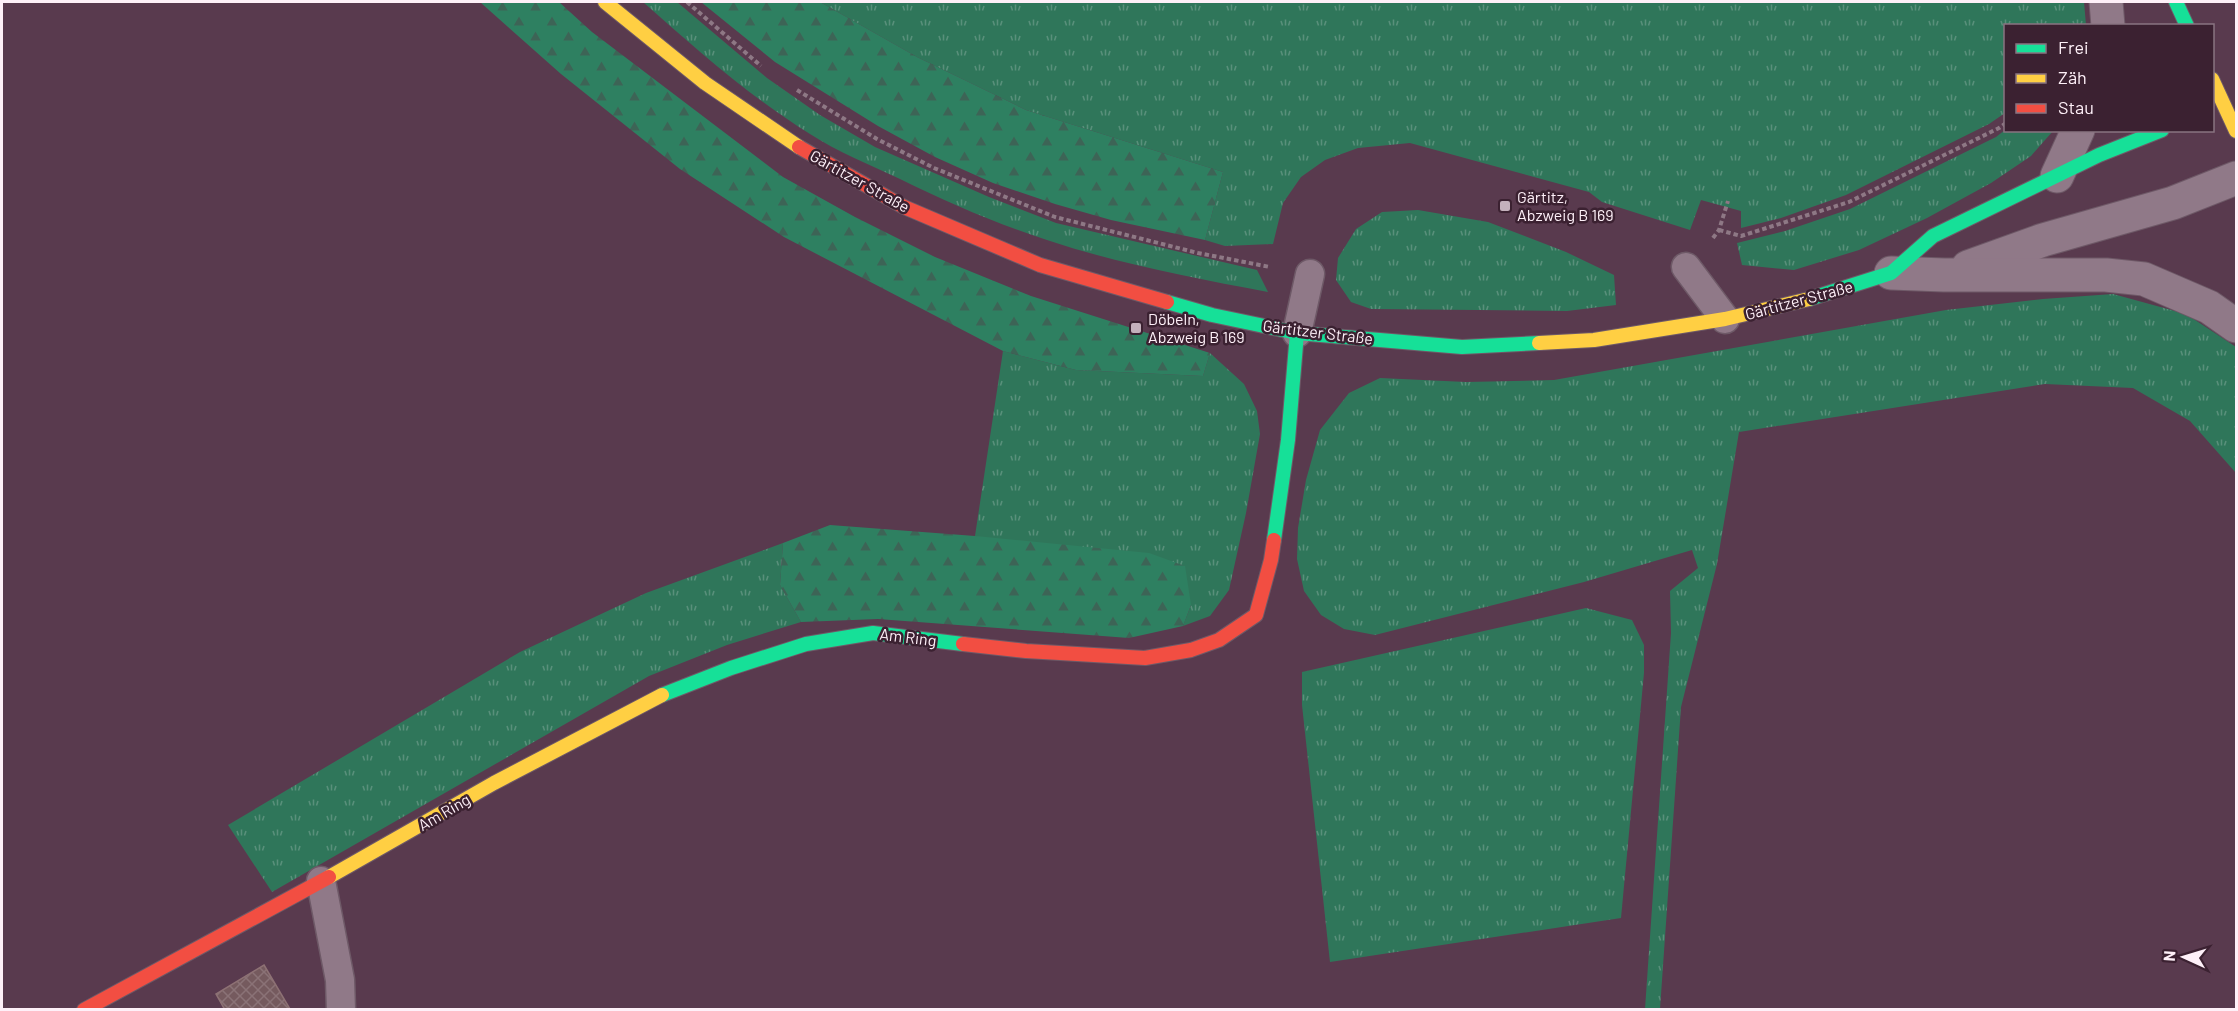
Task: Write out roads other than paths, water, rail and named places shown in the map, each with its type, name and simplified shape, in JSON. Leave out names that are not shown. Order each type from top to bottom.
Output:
[{"type":"street","name":"Gärtitzer Straße","points":[[605,2],[705,83],[787,140],[904,207],[1040,265],[1212,315],[1297,333],[1462,347],[1594,340],[1725,319],[1794,304],[1891,273],[2106,275],[2144,279],[2209,307],[2236,326]]},
{"type":"street","points":[[2106,2],[2108,24]]},
{"type":"street","points":[[2176,2],[2186,24]]},
{"type":"street","points":[[2057,176],[2077,132]]},
{"type":"street","name":"Gärtitzer Straße","points":[[1891,273],[1933,236],[2099,155],[2157,132]]},
{"type":"street","name":"Gärtitzer Straße","points":[[1944,275],[2043,240],[2173,203],[2236,178]]},
{"type":"street","name":"Am Ring","points":[[84,1010],[321,881],[494,783],[653,699],[731,668],[806,644],[873,633],[1026,651],[1145,658],[1191,650],[1219,639],[1256,615],[1271,560],[1288,440],[1297,333]]},
{"type":"lane","points":[[1686,267],[1725,319]]},
{"type":"lane","points":[[1297,333],[1310,274]]},
{"type":"lane","points":[[321,881],[340,980],[341,1010]]},
{"type":"place","name":"Gärtitz, Abzweig B 169","points":[[1505,206]]},
{"type":"place","name":"Döbeln, Abzweig B 169","points":[[1136,328]]}]
